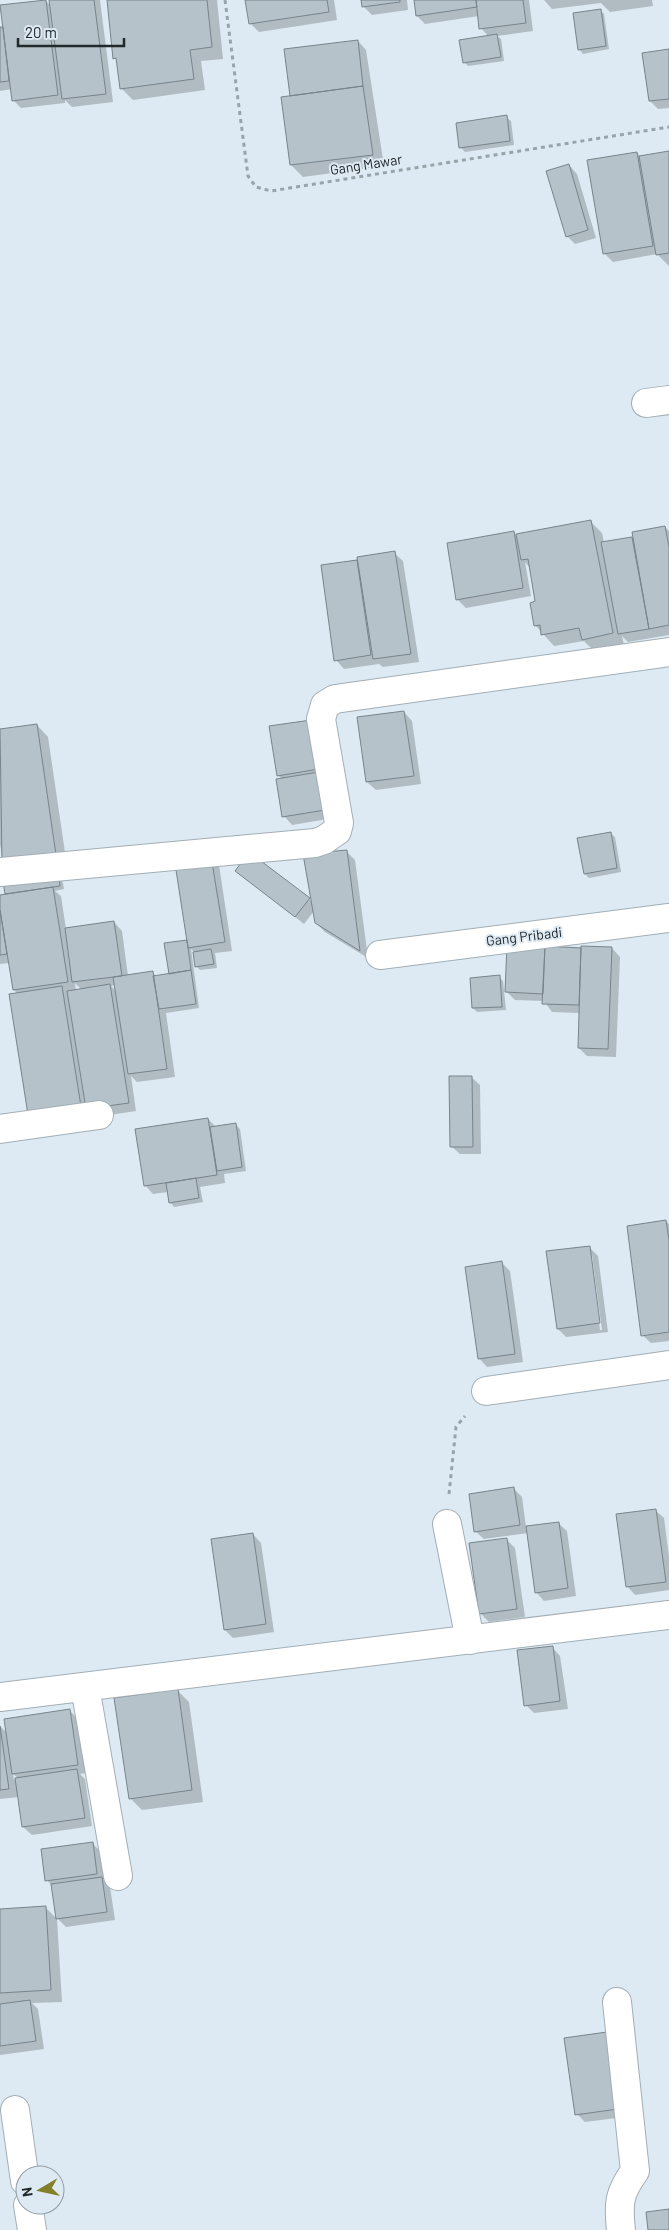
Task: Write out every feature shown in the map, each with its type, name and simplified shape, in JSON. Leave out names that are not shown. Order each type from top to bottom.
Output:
[{"type":"street","points":[[0,872],[315,844],[337,831],[339,823],[321,719],[325,705],[335,699],[669,652]]},
{"type":"street","name":"Gang Pribadi","points":[[380,955],[669,918]]},
{"type":"street","points":[[0,1129],[100,1115]]},
{"type":"street","points":[[486,1391],[669,1365]]},
{"type":"street","points":[[446,1524],[470,1640]]},
{"type":"street","points":[[0,1697],[669,1615]]},
{"type":"street","points":[[85,1687],[118,1876]]},
{"type":"street","points":[[617,2002],[635,2171],[623,2187],[618,2204],[621,2230]]},
{"type":"street","points":[[15,2110],[23,2165]]},
{"type":"street","points":[[30,2215],[32,2230]]},
{"type":"path","name":"Gang Mawar","points":[[225,0],[248,176],[256,187],[271,191],[669,127]]},
{"type":"path","points":[[446,1524],[456,1427],[486,1391]]},
{"type":"building","points":[[46,0],[58,95],[12,101],[0,5]]},
{"type":"building","points":[[49,0],[94,0],[106,94],[62,99]]},
{"type":"building","points":[[107,0],[207,0],[212,47],[190,50],[194,79],[120,89],[116,58],[113,59]]},
{"type":"building","points":[[245,0],[327,0],[329,12],[249,24]]},
{"type":"building","points":[[361,0],[400,0],[400,2],[362,7]]},
{"type":"building","points":[[414,0],[476,0],[477,7],[416,16]]},
{"type":"building","points":[[476,0],[523,0],[526,23],[479,29]]},
{"type":"building","points":[[601,9],[606,46],[578,50],[573,13]]},
{"type":"building","points":[[0,27],[3,27],[9,81],[0,82]]},
{"type":"building","points":[[497,34],[501,57],[463,63],[459,40]]},
{"type":"building","points":[[358,40],[363,86],[290,96],[284,49]]},
{"type":"building","points":[[669,49],[669,99],[649,101],[642,53]]},
{"type":"building","points":[[363,86],[373,155],[290,165],[281,97]]},
{"type":"building","points":[[507,115],[510,141],[459,148],[456,123]]},
{"type":"building","points":[[669,151],[669,253],[656,255],[639,156]]},
{"type":"building","points":[[637,152],[653,246],[603,254],[587,160]]},
{"type":"building","points":[[569,164],[588,230],[566,237],[546,171]]},
{"type":"building","points":[[591,520],[613,633],[582,640],[579,628],[541,635],[540,625],[534,626],[530,603],[535,601],[528,559],[521,560],[516,534]]},
{"type":"building","points":[[665,526],[669,547],[669,625],[649,629],[632,532]]},
{"type":"building","points":[[514,531],[523,588],[456,600],[447,543]]},
{"type":"building","points":[[632,537],[649,629],[618,634],[601,542]]},
{"type":"building","points":[[395,551],[411,654],[373,659],[357,557]]},
{"type":"building","points":[[357,560],[371,655],[334,661],[321,565]]},
{"type":"building","points":[[404,711],[414,776],[366,782],[357,717]]},
{"type":"building","points":[[311,720],[319,769],[277,776],[269,726]]},
{"type":"building","points":[[37,724],[56,855],[2,863],[0,729]]},
{"type":"building","points":[[325,771],[331,809],[282,817],[276,779]]},
{"type":"building","points":[[611,832],[617,868],[584,874],[577,838]]},
{"type":"building","points":[[347,850],[360,951],[315,923],[303,854]]},
{"type":"building","points":[[249,852],[310,898],[295,917],[235,871]]},
{"type":"building","points":[[211,856],[225,942],[188,948],[174,857]]},
{"type":"building","points":[[58,872],[60,886],[5,894],[3,881]]},
{"type":"building","points":[[53,887],[68,982],[13,990],[0,910],[0,895]]},
{"type":"building","points":[[0,910],[7,954],[0,955]]},
{"type":"building","points":[[114,921],[122,976],[72,982],[65,928]]},
{"type":"building","points":[[187,940],[191,970],[169,974],[164,943]]},
{"type":"building","points":[[507,945],[545,946],[543,994],[505,992]]},
{"type":"building","points":[[545,946],[581,948],[579,1005],[542,1004]]},
{"type":"building","points":[[581,946],[612,947],[608,1049],[578,1048]]},
{"type":"building","points":[[211,949],[214,964],[195,967],[193,952]]},
{"type":"building","points":[[191,970],[196,1004],[159,1009],[153,976]]},
{"type":"building","points":[[153,971],[167,1069],[128,1074],[113,977]]},
{"type":"building","points":[[500,975],[502,1007],[472,1008],[470,978]]},
{"type":"building","points":[[110,984],[129,1103],[86,1109],[67,991]]},
{"type":"building","points":[[62,986],[82,1113],[29,1121],[9,994]]},
{"type":"building","points":[[449,1076],[472,1076],[473,1147],[450,1147]]},
{"type":"building","points":[[208,1118],[217,1175],[144,1186],[135,1129]]},
{"type":"building","points":[[236,1123],[242,1167],[217,1171],[210,1127]]},
{"type":"building","points":[[196,1178],[199,1198],[169,1203],[166,1183]]},
{"type":"building","points":[[666,1220],[669,1240],[669,1332],[641,1336],[627,1226]]},
{"type":"building","points":[[590,1246],[600,1323],[557,1329],[546,1251]]},
{"type":"building","points":[[502,1261],[515,1354],[478,1359],[465,1267]]},
{"type":"building","points":[[514,1487],[520,1525],[474,1532],[469,1494]]},
{"type":"building","points":[[656,1509],[666,1582],[626,1587],[616,1514]]},
{"type":"building","points":[[559,1522],[568,1588],[535,1593],[526,1526]]},
{"type":"building","points":[[253,1533],[266,1624],[224,1630],[211,1539]]},
{"type":"building","points":[[507,1538],[517,1609],[479,1614],[469,1543]]},
{"type":"building","points":[[553,1646],[560,1701],[524,1706],[517,1650]]},
{"type":"building","points":[[178,1689],[192,1790],[129,1799],[114,1698]]},
{"type":"building","points":[[70,1709],[78,1765],[12,1774],[4,1719]]},
{"type":"building","points":[[0,1726],[9,1789],[0,1790]]},
{"type":"building","points":[[77,1769],[85,1818],[22,1827],[15,1778]]},
{"type":"building","points":[[93,1842],[97,1874],[45,1881],[41,1849]]},
{"type":"building","points":[[102,1877],[107,1912],[56,1919],[51,1884]]},
{"type":"building","points":[[46,1906],[51,1990],[0,1993],[0,1909]]},
{"type":"building","points":[[30,2000],[36,2041],[0,2046],[0,2004]]},
{"type":"building","points":[[614,2031],[625,2108],[575,2115],[564,2038]]},
{"type":"building","points":[[669,2209],[669,2230],[648,2230],[646,2212]]}]
